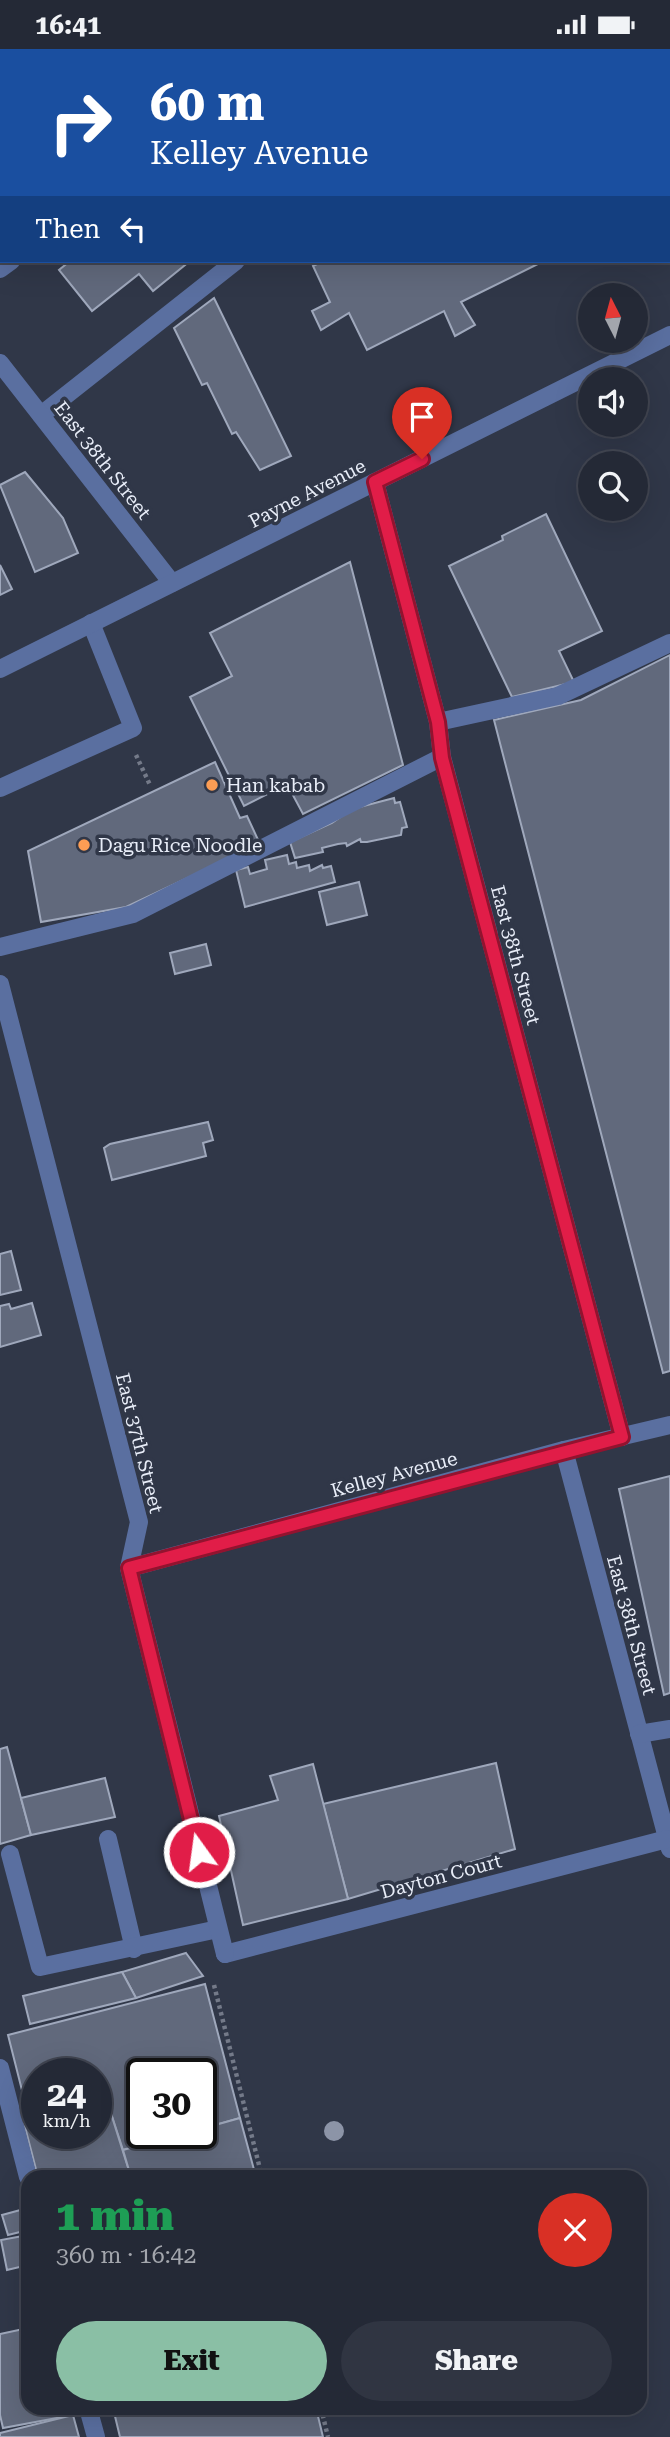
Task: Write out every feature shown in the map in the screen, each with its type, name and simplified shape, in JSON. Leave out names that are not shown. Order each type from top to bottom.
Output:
[{"type":"street","points":[[41,415],[233,263]]},
{"type":"street","name":"Payne Avenue","points":[[0,669],[670,335]]},
{"type":"street","name":"East 38th Street","points":[[0,363],[172,583]]},
{"type":"street","name":"East 38th Street","points":[[375,482],[438,722],[442,758],[622,1437]]},
{"type":"street","points":[[0,788],[133,728],[92,623]]},
{"type":"street","points":[[438,722],[558,696],[670,643]]},
{"type":"street","points":[[0,947],[133,914],[442,758]]},
{"type":"street","name":"East 37th Street","points":[[0,984],[139,1522],[129,1568],[225,1954]]},
{"type":"street","name":"Kelley Avenue","points":[[129,1568],[564,1450],[670,1425]]},
{"type":"street","name":"East 38th Street","points":[[564,1450],[668,1845]]},
{"type":"street","points":[[639,1734],[670,1728]]},
{"type":"street","points":[[108,1839],[134,1949]]},
{"type":"street","name":"Dayton Court","points":[[225,1954],[668,1845]]},
{"type":"street","points":[[10,1854],[40,1967],[218,1929]]},
{"type":"street","points":[[0,2069],[26,2170]]},
{"type":"street","points":[[90,2415],[96,2437]]},
{"type":"path","points":[[214,1985],[260,2170]]},
{"type":"path","points":[[323,2415],[328,2437]]},
{"type":"building","points":[[68,263],[188,263],[153,291],[139,274],[92,311],[59,270]]},
{"type":"building","points":[[319,263],[540,263],[461,302],[475,325],[455,336],[444,311],[367,350],[349,313],[321,330],[312,311],[330,302],[313,266]]},
{"type":"building","points":[[214,298],[291,456],[260,470],[236,432],[232,434],[207,383],[202,385],[174,328]]},
{"type":"building","points":[[25,472],[63,518],[78,553],[35,572],[0,485]]},
{"type":"building","points":[[546,514],[602,631],[559,651],[574,682],[512,697],[449,566],[503,540],[502,536]]},
{"type":"building","points":[[350,562],[403,765],[303,814],[287,784],[244,806],[190,697],[232,676],[210,633]]},
{"type":"building","points":[[0,565],[12,589],[0,595]]},
{"type":"building","points":[[670,655],[670,1371],[663,1373],[494,720],[581,700]]},
{"type":"building","points":[[215,762],[240,818],[247,816],[260,844],[126,907],[41,922],[28,851]]},
{"type":"building","points":[[394,798],[395,803],[400,802],[407,827],[402,828],[401,835],[367,842],[361,842],[360,839],[347,846],[346,843],[338,844],[322,848],[323,852],[295,858],[290,842],[332,823],[352,809]]},
{"type":"building","points":[[287,855],[289,864],[296,862],[297,868],[309,865],[310,871],[322,865],[323,868],[331,866],[335,882],[245,907],[236,870],[248,867],[250,874],[267,869],[265,860]]},
{"type":"building","points":[[359,882],[367,915],[327,925],[319,892]]},
{"type":"building","points":[[206,944],[211,965],[175,974],[170,953]]},
{"type":"building","points":[[208,1122],[213,1140],[203,1143],[206,1156],[112,1180],[104,1148],[110,1144]]},
{"type":"building","points":[[11,1251],[21,1290],[0,1295],[0,1254]]},
{"type":"building","points":[[32,1303],[41,1335],[0,1347],[0,1306],[9,1304],[11,1309]]},
{"type":"building","points":[[670,1476],[670,1693],[664,1695],[619,1489]]},
{"type":"building","points":[[7,1747],[31,1835],[0,1844],[0,1749]]},
{"type":"building","points":[[496,1763],[515,1849],[348,1899],[323,1804]]},
{"type":"building","points":[[313,1764],[348,1899],[243,1925],[219,1816],[278,1800],[270,1776]]},
{"type":"building","points":[[105,1778],[115,1817],[31,1835],[21,1798]]},
{"type":"building","points":[[186,1953],[203,1976],[136,1998],[122,1972]]},
{"type":"building","points":[[122,1972],[136,1998],[30,2024],[23,1996]]},
{"type":"building","points":[[205,1984],[240,2118],[217,2124],[217,2058],[126,2058],[127,2149],[123,2150],[112,2116],[112,2058],[21,2058],[21,2086],[8,2035]]},
{"type":"building","points":[[112,2117],[129,2170],[36,2170],[31,2149],[112,2149]]},
{"type":"building","points":[[240,2118],[254,2170],[129,2170],[123,2150],[217,2149],[217,2124]]},
{"type":"building","points":[[21,2210],[21,2232],[8,2235],[2,2215]]},
{"type":"building","points":[[21,2236],[21,2267],[7,2270],[1,2240]]},
{"type":"building","points":[[21,2330],[21,2415],[73,2415],[3,2428],[0,2415],[0,2334]]},
{"type":"building","points":[[73,2415],[79,2437],[0,2437],[0,2433]]},
{"type":"building","points":[[115,2415],[318,2415],[323,2437],[120,2437]]},
{"type":"place","name":"Han kabab","points":[[212,785]]},
{"type":"place","name":"Dagu Rice Noodle","points":[[84,845]]},
{"type":"route","points":[[199,1852],[129,1568],[564,1450],[622,1437],[442,758],[438,722],[375,482],[422,459]]}]
